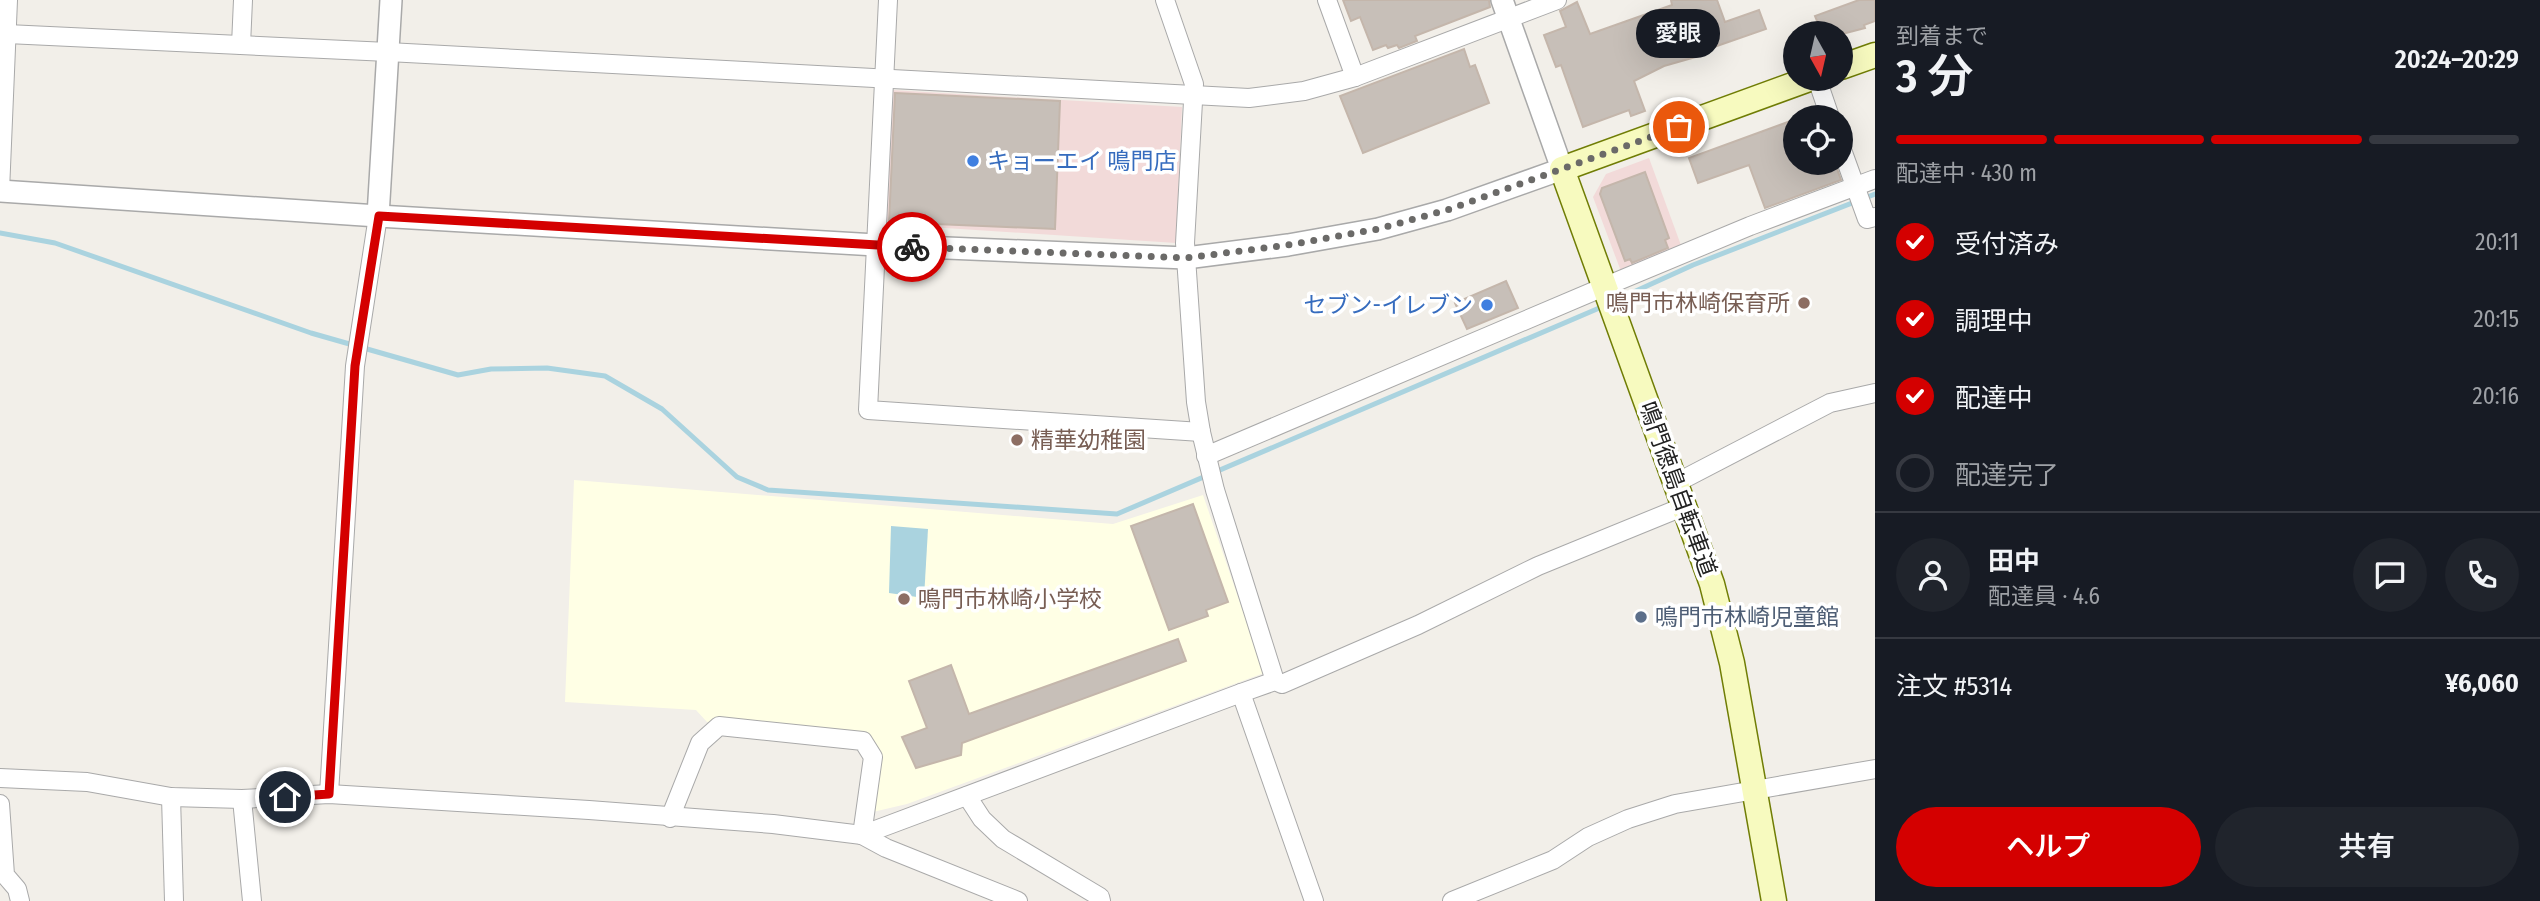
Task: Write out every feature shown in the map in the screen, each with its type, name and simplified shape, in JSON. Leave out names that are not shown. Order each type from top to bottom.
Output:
[{"type":"main road","points":[[1853,63],[1875,55]]},
{"type":"main road","points":[[1562,169],[1783,89]]},
{"type":"main road","name":"鳴門徳島自転車道","points":[[1562,169],[1712,584],[1729,650],[1774,901]]},
{"type":"street","points":[[8,0],[0,191],[876,245],[1186,258],[1288,245],[1378,229],[1460,206],[1562,169],[1505,9]]},
{"type":"street","points":[[241,45],[243,0]]},
{"type":"street","points":[[329,794],[355,366],[379,216],[391,0]]},
{"type":"street","points":[[888,0],[868,410],[1201,432]]},
{"type":"street","points":[[1165,0],[1194,84],[1195,96],[1185,243],[1196,402],[1215,489],[1275,681]]},
{"type":"street","points":[[1327,0],[1355,77]]},
{"type":"street","points":[[7,34],[1249,98],[1304,91],[1355,77],[1505,9],[1557,0]]},
{"type":"street","points":[[1851,175],[1869,214]]},
{"type":"street","points":[[1207,460],[1609,297],[1875,179]]},
{"type":"street","points":[[1676,483],[1829,403],[1875,393]]},
{"type":"street","points":[[862,835],[1241,693],[1275,681],[1282,684],[1419,625],[1538,566],[1685,506]]},
{"type":"street","points":[[1241,693],[1314,901]]},
{"type":"street","points":[[670,818],[700,743],[719,726],[863,741],[873,757],[862,835]]},
{"type":"street","points":[[1452,901],[1542,865],[1588,836],[1628,819],[1675,804],[1875,769]]},
{"type":"street","points":[[0,778],[87,782],[171,797],[242,800],[329,794],[773,824],[862,835],[886,848],[1018,901]]},
{"type":"street","points":[[967,796],[982,819],[1003,839],[1100,897],[1101,901]]},
{"type":"street","points":[[171,797],[174,901]]},
{"type":"street","points":[[242,800],[252,901]]},
{"type":"street","points":[[0,804],[5,875],[17,889],[19,901]]},
{"type":"shaded area","points":[[891,90],[1182,107],[1176,243],[884,224]]},
{"type":"shaded area","points":[[1649,158],[1682,248],[1622,274],[1593,197],[1606,174]]},
{"type":"shaded area","name":"鳴門市林崎小学校","points":[[574,480],[1113,524],[1203,495],[1264,673],[907,804],[873,812],[878,753],[866,733],[707,722],[696,710],[565,702]]},
{"type":"water","points":[[891,526],[928,529],[924,598],[889,593]]},
{"type":"building","points":[[1343,0],[1489,0],[1490,7],[1415,36],[1417,41],[1399,48],[1397,45],[1388,48],[1386,45],[1373,50],[1360,17],[1351,21]]},
{"type":"building","points":[[1671,0],[1717,0],[1725,22],[1759,10],[1766,29],[1714,47],[1699,56],[1664,66],[1634,81],[1645,111],[1631,116],[1629,110],[1583,127],[1561,65],[1556,67],[1544,35],[1566,27],[1560,11],[1577,2],[1590,34],[1672,5]]},
{"type":"building","points":[[1859,0],[1875,0],[1875,21],[1864,25],[1865,28],[1853,31],[1853,21],[1817,21],[1815,16]]},
{"type":"building","points":[[1464,49],[1470,67],[1475,65],[1489,103],[1363,153],[1340,96]]},
{"type":"building","name":"キョーエイ 鳴門店","points":[[895,93],[1060,101],[1055,229],[889,222]]},
{"type":"building","points":[[1783,124],[1783,175],[1839,175],[1841,180],[1765,208],[1749,165],[1698,183],[1689,158]]},
{"type":"building","points":[[1645,172],[1669,238],[1665,240],[1668,248],[1632,263],[1630,259],[1625,261],[1600,194],[1602,188]]},
{"type":"building","points":[[1506,281],[1518,308],[1467,329],[1455,303]]},
{"type":"building","points":[[1193,504],[1228,602],[1206,610],[1208,616],[1169,630],[1131,526]]},
{"type":"building","points":[[1178,639],[1186,661],[962,743],[961,755],[916,768],[902,737],[927,728],[909,681],[951,665],[969,714]]},
{"type":"waterway","points":[[1616,300],[1693,265],[1875,194]]},
{"type":"waterway","points":[[0,233],[55,243],[311,333],[458,375],[491,369],[547,368],[605,376],[662,409],[737,477],[768,490],[1117,514],[1604,306]]},
{"type":"way so far","points":[[912,247],[1186,258],[1288,245],[1378,229],[1447,210],[1679,127]]},
{"type":"place","name":"愛眼","points":[[1679,127]]},
{"type":"place","name":"キョーエイ 鳴門店","points":[[973,161]]},
{"type":"place","name":"鳴門市林崎保育所","points":[[1804,303]]},
{"type":"place","name":"セブン-イレブン","points":[[1487,305]]},
{"type":"place","name":"精華幼稚園","points":[[1017,440]]},
{"type":"place","name":"鳴門市林崎小学校","points":[[904,599]]},
{"type":"place","name":"鳴門市林崎児童館","points":[[1641,617]]},
{"type":"route","points":[[285,797],[329,794],[355,366],[379,216],[912,247]]}]
